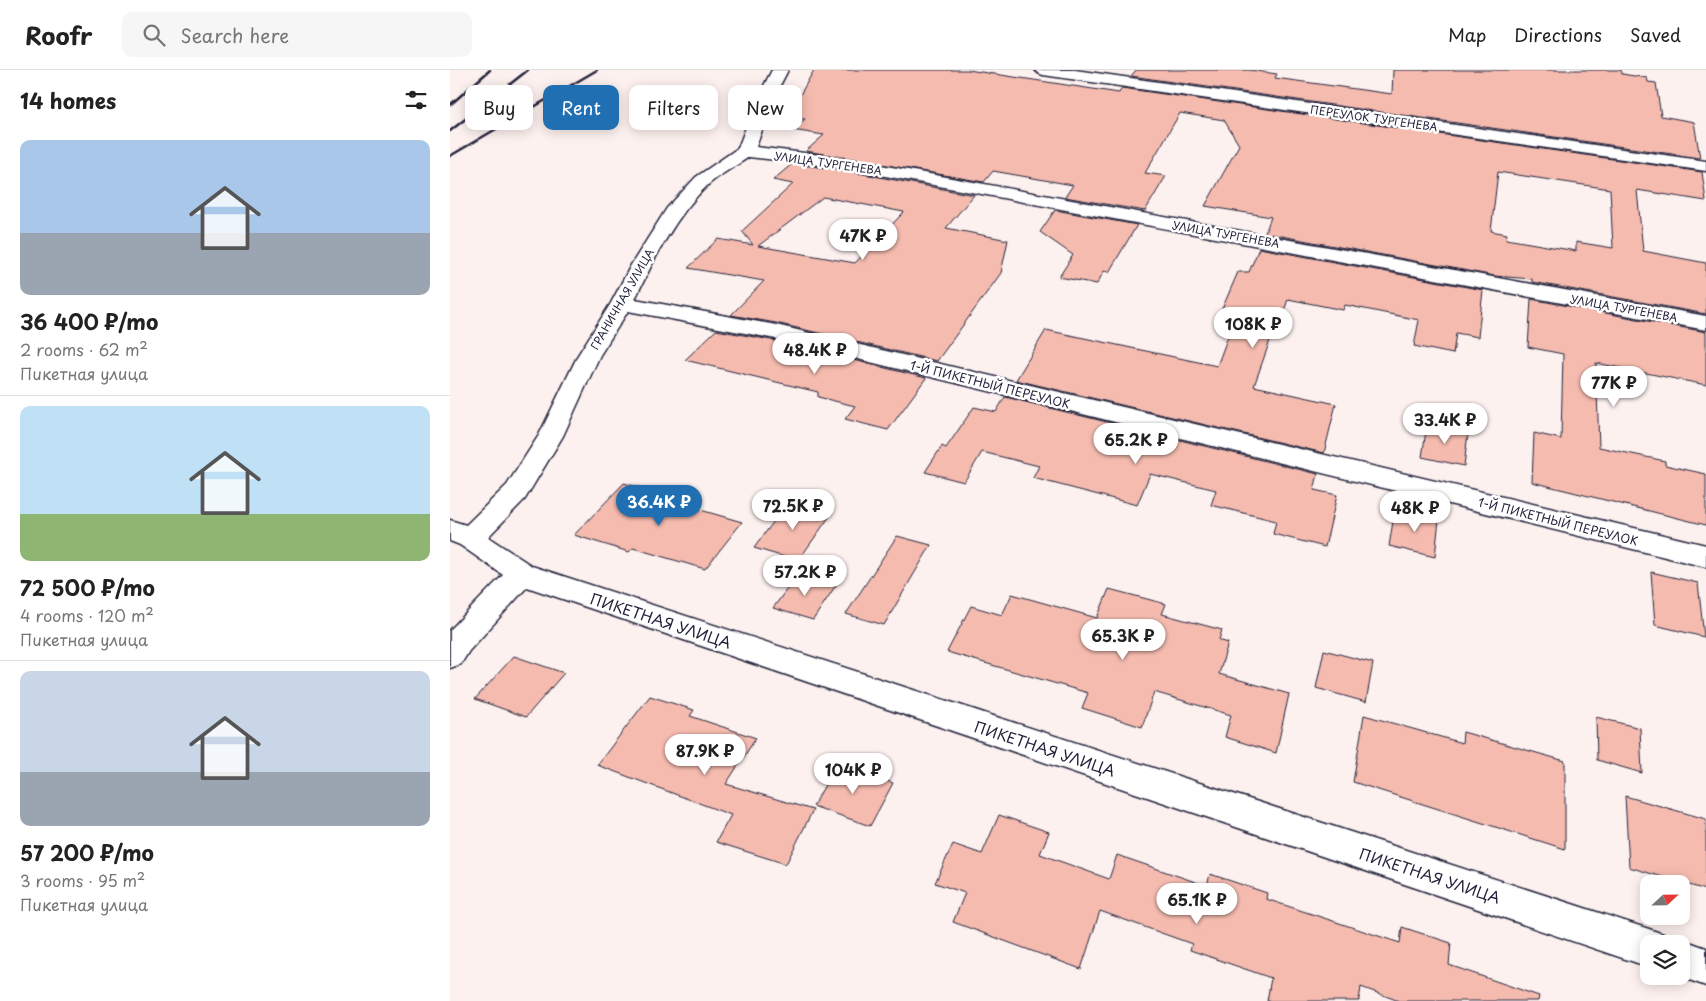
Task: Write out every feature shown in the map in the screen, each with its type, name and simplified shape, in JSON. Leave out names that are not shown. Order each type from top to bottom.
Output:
[{"type":"street","points":[[746,151],[764,99],[780,70]]},
{"type":"street","name":"ПЕРЕУЛОК ТУРГЕНЕВА","points":[[1043,70],[1706,166]]},
{"type":"street","name":"ГРАНИЧНАЯ УЛИЦА","points":[[460,534],[516,492],[551,436],[589,355],[622,303],[641,265],[674,212],[702,181],[746,151]]},
{"type":"street","name":"УЛИЦА ТУРГЕНЕВА","points":[[746,151],[837,162],[1706,323]]},
{"type":"street","name":"1-Й ПИКЕТНЫЙ ПЕРЕУЛОК","points":[[622,303],[776,332],[1706,556]]},
{"type":"street","name":"ПИКЕТНАЯ УЛИЦА","points":[[460,534],[522,574],[1640,945]]},
{"type":"street","points":[[450,655],[458,642],[522,574]]},
{"type":"street","points":[[1690,961],[1706,966]]},
{"type":"building","points":[[814,70],[968,70],[1119,93],[1122,88],[1702,172],[1706,201],[1637,190],[1643,251],[1706,263],[1706,314],[1532,282],[1532,279],[1495,276],[1265,233],[1271,217],[1205,206],[1239,145],[1224,120],[1180,113],[1145,173],[1166,176],[1145,211],[1065,197],[1073,185],[993,171],[984,182],[806,151],[824,135],[792,130],[802,130],[802,122],[805,119],[802,119],[802,91]],"holes":[[[1498,172],[1610,189],[1613,248],[1576,242],[1576,251],[1506,239],[1507,234],[1491,231]]]},
{"type":"building","points":[[1136,70],[1249,70],[1277,74],[1275,78],[1392,94],[1393,70],[1621,70],[1622,74],[1647,78],[1648,82],[1656,83],[1661,116],[1694,122],[1700,158],[1131,76]]},
{"type":"building","points":[[792,164],[837,169],[974,195],[946,228],[1008,240],[1001,273],[937,361],[776,323],[731,315],[764,281],[688,268],[718,239],[753,245],[742,231],[793,184],[773,180]],"holes":[[[823,197],[904,212],[855,263],[758,246]]]},
{"type":"building","points":[[1055,210],[1137,225],[1109,272],[1104,271],[1097,284],[1059,277],[1073,255],[1040,232]]},
{"type":"building","points":[[1259,248],[1483,290],[1478,337],[1456,333],[1453,354],[1414,346],[1419,320],[1345,305],[1343,310],[1288,299],[1277,333],[1273,332],[1254,386],[1336,404],[1324,453],[1016,380],[1046,330],[1217,366],[1237,312],[1222,309],[1238,272],[1249,272]]},
{"type":"building","points":[[1531,299],[1706,332],[1706,385],[1596,363],[1599,447],[1665,461],[1665,465],[1706,474],[1706,525],[1532,482],[1534,433],[1561,439],[1563,354],[1528,347]]},
{"type":"building","points":[[716,330],[776,341],[926,378],[888,430],[845,419],[855,406],[818,397],[818,392],[685,360]]},
{"type":"building","points":[[1005,397],[1318,474],[1314,490],[1337,495],[1325,547],[1273,534],[1276,521],[1211,505],[1216,490],[1150,474],[1137,505],[1033,478],[1039,466],[982,452],[964,482],[925,472],[942,446],[946,448],[974,407],[996,412]]},
{"type":"building","points":[[1427,424],[1468,433],[1464,466],[1422,457]]},
{"type":"building","points":[[624,483],[663,494],[659,498],[742,522],[705,569],[633,548],[629,552],[574,535]]},
{"type":"building","points":[[789,501],[832,513],[798,561],[754,548]]},
{"type":"building","points":[[1395,509],[1439,519],[1435,557],[1389,546]]},
{"type":"building","points":[[897,536],[931,545],[884,625],[846,614]]},
{"type":"building","points":[[1651,572],[1698,583],[1704,637],[1655,625]]},
{"type":"building","points":[[798,574],[836,585],[813,620],[773,608]]},
{"type":"building","points":[[1109,589],[1166,604],[1162,614],[1222,630],[1219,640],[1228,643],[1219,674],[1289,694],[1276,753],[1225,737],[1231,715],[1154,692],[1142,727],[1082,708],[1088,693],[947,652],[971,606],[1002,615],[1012,594],[1097,618]]},
{"type":"building","points":[[1324,650],[1373,663],[1366,702],[1316,688]]},
{"type":"building","points":[[514,656],[564,673],[526,717],[475,699]]},
{"type":"building","points":[[650,696],[694,710],[690,716],[756,738],[726,784],[813,810],[786,864],[716,842],[731,815],[597,765]]},
{"type":"building","points":[[1364,715],[1462,743],[1463,732],[1565,761],[1565,849],[1353,782]]},
{"type":"building","points":[[1596,717],[1640,728],[1642,773],[1597,760]]},
{"type":"building","points":[[837,764],[893,783],[870,826],[813,806]]},
{"type":"building","points":[[1625,796],[1706,819],[1706,890],[1690,885],[1690,875],[1656,875],[1629,867]]},
{"type":"building","points":[[999,815],[1049,832],[1040,854],[1109,879],[1117,855],[1207,886],[1210,874],[1267,893],[1266,899],[1400,943],[1402,927],[1451,943],[1449,965],[1539,996],[1538,1001],[1399,1001],[1361,987],[1359,1001],[1267,1001],[1271,978],[1190,950],[1192,944],[1100,911],[1081,969],[953,922],[965,893],[935,883],[953,844],[982,854]]},
{"type":"railway","points":[[450,105],[490,70]]},
{"type":"railway","points":[[450,131],[528,70]]},
{"type":"railway","points":[[450,156],[597,70]]}]
